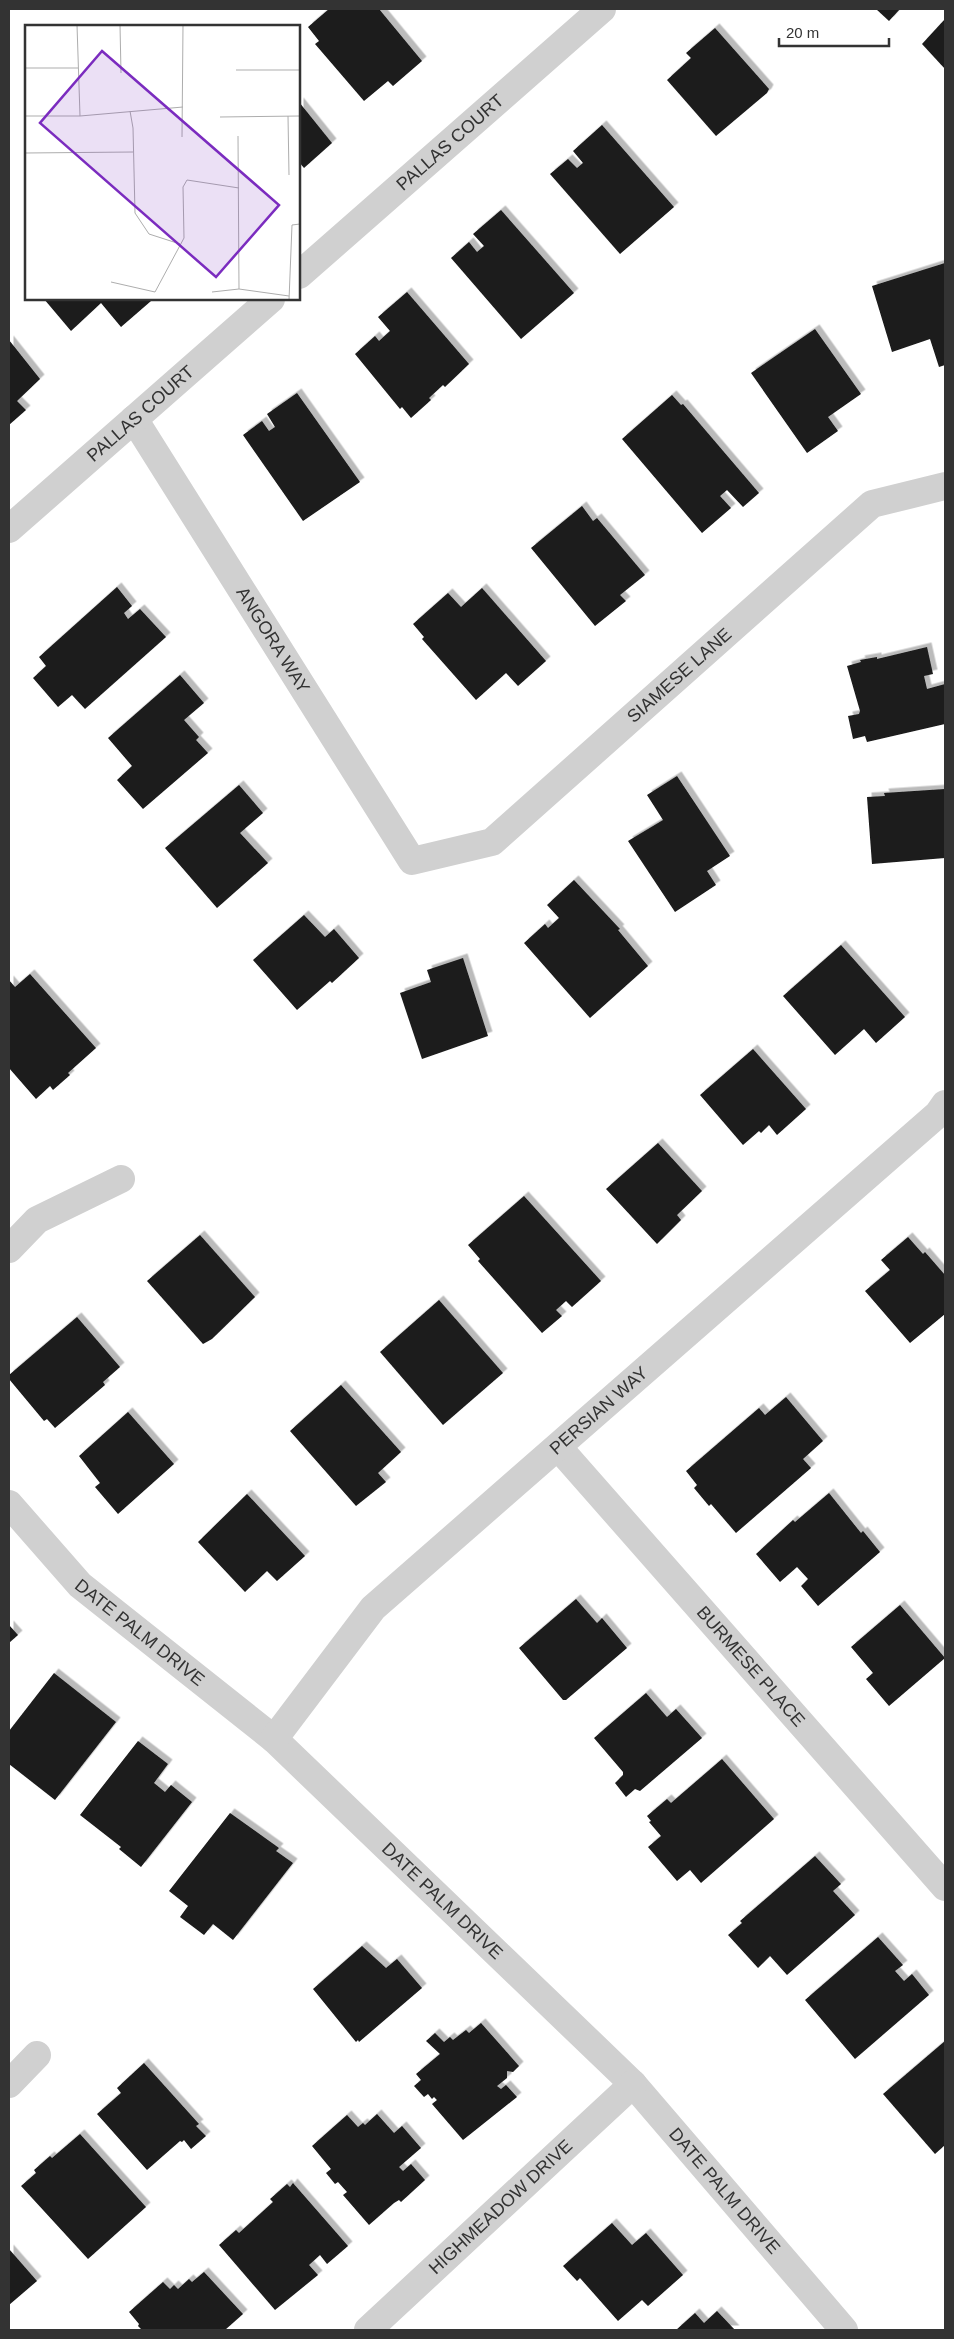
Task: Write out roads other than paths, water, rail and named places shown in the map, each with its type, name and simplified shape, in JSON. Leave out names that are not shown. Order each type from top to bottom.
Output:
[{"type":"street","name":"PALLAS COURT","points":[[300,274],[602,9]]},
{"type":"street","name":"PALLAS COURT","points":[[9,529],[271,300]]},
{"type":"street","name":"ANGORA WAY","points":[[134,419],[412,861]]},
{"type":"street","name":"SIAMESE LANE","points":[[412,861],[492,842],[872,504],[945,487]]},
{"type":"street","name":"PERSIAN WAY","points":[[274,1739],[374,1608],[938,1114],[945,1104]]},
{"type":"street","points":[[9,1249],[36,1220],[121,1179]]},
{"type":"street","name":"BURMESE PLACE","points":[[558,1447],[945,1886]]},
{"type":"street","name":"DATE PALM DRIVE","points":[[9,1504],[80,1585],[274,1739],[633,2084],[844,2330]]},
{"type":"street","points":[[9,2084],[37,2054]]},
{"type":"street","name":"HIGHMEADOW DRIVE","points":[[368,2330],[633,2084]]}]
